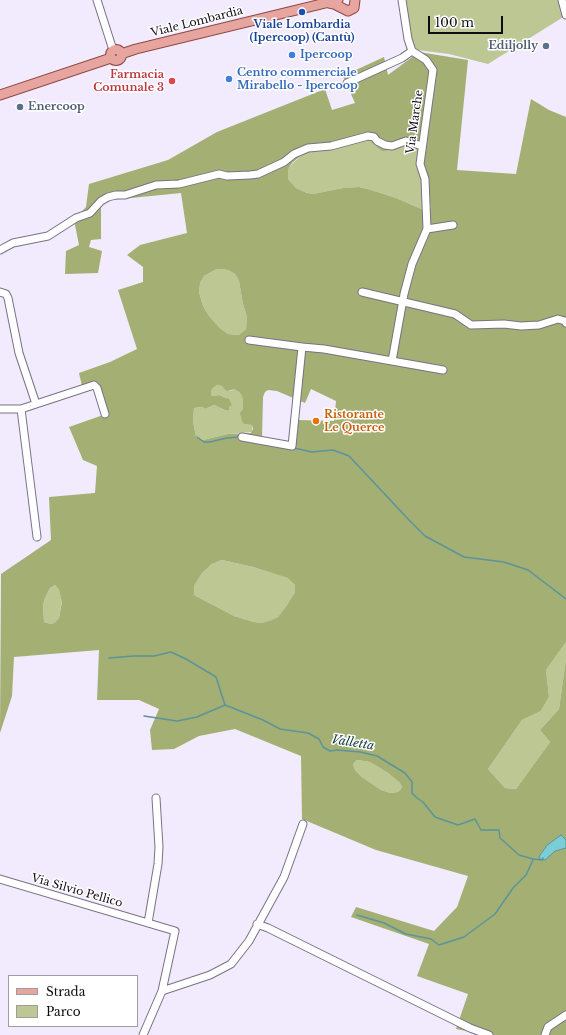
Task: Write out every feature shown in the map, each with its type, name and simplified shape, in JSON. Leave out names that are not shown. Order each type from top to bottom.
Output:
[{"type":"main road","name":"Viale Lombardia","points":[[0,95],[115,54],[325,3],[340,3],[345,11],[350,10],[354,8],[357,1]]},
{"type":"street","points":[[97,0],[115,54]]},
{"type":"street","points":[[347,84],[402,58],[412,51],[408,39],[402,0]]},
{"type":"street","points":[[562,0],[566,15]]},
{"type":"street","name":"Via Marche","points":[[392,361],[403,301],[412,264],[427,229],[425,179],[420,164],[433,70],[426,60],[412,51]]},
{"type":"street","points":[[0,250],[14,243],[48,236],[76,218],[90,213],[101,200],[108,197],[125,195],[156,185],[179,184],[219,174],[227,176],[258,174],[284,162],[294,154],[308,148],[331,146],[368,136],[374,137],[384,146],[392,146],[406,141],[422,146]]},
{"type":"street","points":[[427,229],[453,225]]},
{"type":"street","points":[[0,292],[6,294],[8,298],[19,353],[36,404]]},
{"type":"street","points":[[362,292],[455,314],[471,325],[539,325],[558,319],[565,320],[566,323]]},
{"type":"street","points":[[249,340],[324,349],[443,370]]},
{"type":"street","points":[[242,437],[292,446],[302,347]]},
{"type":"street","points":[[0,409],[21,409],[94,385],[97,388],[105,414]]},
{"type":"street","points":[[21,409],[37,537]]},
{"type":"street","points":[[148,923],[158,864],[159,847],[156,798]]},
{"type":"street","points":[[143,1035],[162,991],[210,975],[231,964],[249,941],[284,877],[302,824]]},
{"type":"street","name":"Via Silvio Pellico","points":[[0,880],[175,931],[162,991]]},
{"type":"street","points":[[258,924],[470,1028],[489,1035]]},
{"type":"street","points":[[540,1035],[548,1027],[566,1015]]},
{"type":"street","points":[[545,1035],[548,1027]]},
{"type":"green space","points":[[404,0],[559,0],[565,16],[488,64],[449,54],[417,50],[411,40]]},
{"type":"green space","points":[[419,52],[468,60],[457,170],[516,174],[531,99],[549,110],[566,117],[566,642],[546,670],[549,697],[541,711],[522,720],[488,769],[505,788],[516,789],[550,742],[540,730],[559,709],[566,659],[566,1035],[486,1035],[456,1029],[468,994],[417,976],[429,944],[351,917],[356,907],[434,931],[457,907],[468,876],[376,850],[302,819],[301,756],[235,729],[199,736],[174,749],[152,750],[150,730],[159,709],[139,700],[97,700],[99,650],[14,657],[12,696],[0,733],[1,574],[51,540],[49,497],[95,493],[97,466],[83,460],[69,427],[106,414],[98,382],[82,386],[79,373],[110,362],[137,349],[118,290],[143,282],[143,267],[127,255],[140,245],[187,233],[181,193],[101,201],[101,239],[91,240],[89,247],[102,251],[98,273],[65,274],[66,251],[79,245],[74,220],[86,207],[89,184],[168,160],[217,132],[325,89],[332,110],[355,103],[343,76],[384,57],[388,75]],"holes":[[[370,136],[376,146],[382,151],[395,150],[406,145],[417,147],[419,149],[427,195],[431,207],[430,211],[426,211],[396,198],[359,187],[343,188],[313,194],[296,188],[288,179],[288,170],[292,163],[305,152]],[[217,269],[224,269],[235,274],[239,281],[247,317],[246,329],[239,335],[228,334],[220,328],[209,316],[203,306],[199,292],[200,283],[204,276]],[[217,385],[222,386],[228,391],[234,389],[239,392],[242,396],[243,404],[243,409],[240,413],[242,421],[244,424],[252,425],[253,429],[251,433],[228,434],[203,440],[196,437],[193,421],[194,408],[202,407],[205,409],[214,405],[225,410],[229,410],[229,407],[232,405],[229,399],[219,395],[212,396],[212,389]],[[311,389],[336,401],[334,421],[298,420],[290,445],[262,439],[263,397],[265,392],[268,390],[277,391],[305,403]],[[222,560],[253,567],[288,578],[295,585],[295,592],[278,617],[262,623],[254,622],[234,616],[194,595],[194,586],[202,573],[212,564]],[[55,585],[59,590],[62,602],[59,618],[51,624],[44,622],[43,605],[50,588]],[[357,760],[370,762],[388,773],[400,783],[402,787],[398,792],[390,793],[381,790],[362,777],[355,770],[353,764]]]},
{"type":"green space","points":[[370,136],[388,151],[406,145],[412,145],[419,149],[427,195],[431,208],[430,211],[426,211],[396,198],[359,187],[343,188],[313,194],[307,193],[296,188],[288,179],[288,170],[292,164],[305,152]]},
{"type":"green space","points":[[217,269],[230,271],[235,274],[239,281],[247,317],[246,329],[239,335],[228,334],[220,328],[209,316],[203,306],[199,292],[200,283],[204,276]]},
{"type":"green space","points":[[217,385],[222,386],[225,390],[230,391],[234,389],[242,396],[244,424],[252,425],[252,432],[228,434],[203,440],[196,437],[193,421],[194,408],[202,407],[205,409],[214,405],[225,410],[227,398],[219,395],[212,396],[211,394],[212,389]]},
{"type":"green space","points":[[222,560],[253,567],[289,578],[295,585],[295,592],[278,617],[262,623],[254,622],[234,616],[194,595],[194,586],[202,573],[212,564]]},
{"type":"green space","points":[[55,585],[59,590],[62,601],[59,618],[51,624],[44,622],[43,605],[50,588]]},
{"type":"green space","points":[[566,642],[566,659],[559,709],[540,730],[550,742],[516,789],[505,788],[488,769],[522,720],[541,711],[549,697],[546,670]]},
{"type":"green space","points":[[357,760],[370,762],[388,773],[400,783],[402,787],[401,789],[398,792],[390,793],[381,790],[362,777],[355,770],[353,764]]},
{"type":"water","points":[[561,835],[566,840],[566,848],[555,851],[545,860],[540,859],[539,857],[546,846]]},
{"type":"waterway","points":[[197,437],[204,442],[239,437]]},
{"type":"waterway","points":[[294,448],[312,452],[333,450],[349,456],[425,536],[464,557],[504,562],[528,570],[566,599]]},
{"type":"waterway","points":[[109,658],[154,656],[171,652],[216,677],[225,705]]},
{"type":"waterway","name":"Valletta","points":[[144,716],[177,721],[197,717],[225,705],[263,720],[280,729],[308,733],[319,739],[323,747],[330,751],[337,750],[360,752],[377,756],[405,773],[412,782],[412,793],[423,802],[435,817],[458,825],[475,819],[481,830],[499,830],[500,838],[519,855],[533,859],[542,860],[543,858]]},
{"type":"waterway","points":[[357,915],[384,923],[406,934],[431,939],[439,945],[464,937],[495,914],[513,888],[526,875],[533,860]]},
{"type":"place","name":"Viale Lombardia (Ipercoop) (Cantù)","points":[[302,12]]},
{"type":"place","name":"Ediljolly","points":[[546,46]]},
{"type":"place","name":"Ipercoop","points":[[292,55]]},
{"type":"place","name":"Centro commerciale Mirabello - Ipercoop","points":[[229,79]]},
{"type":"place","name":"Farmacia Comunale 3","points":[[172,81]]},
{"type":"place","name":"Enercoop","points":[[20,107]]},
{"type":"place","name":"Ristorante Le Querce","points":[[316,421]]}]
